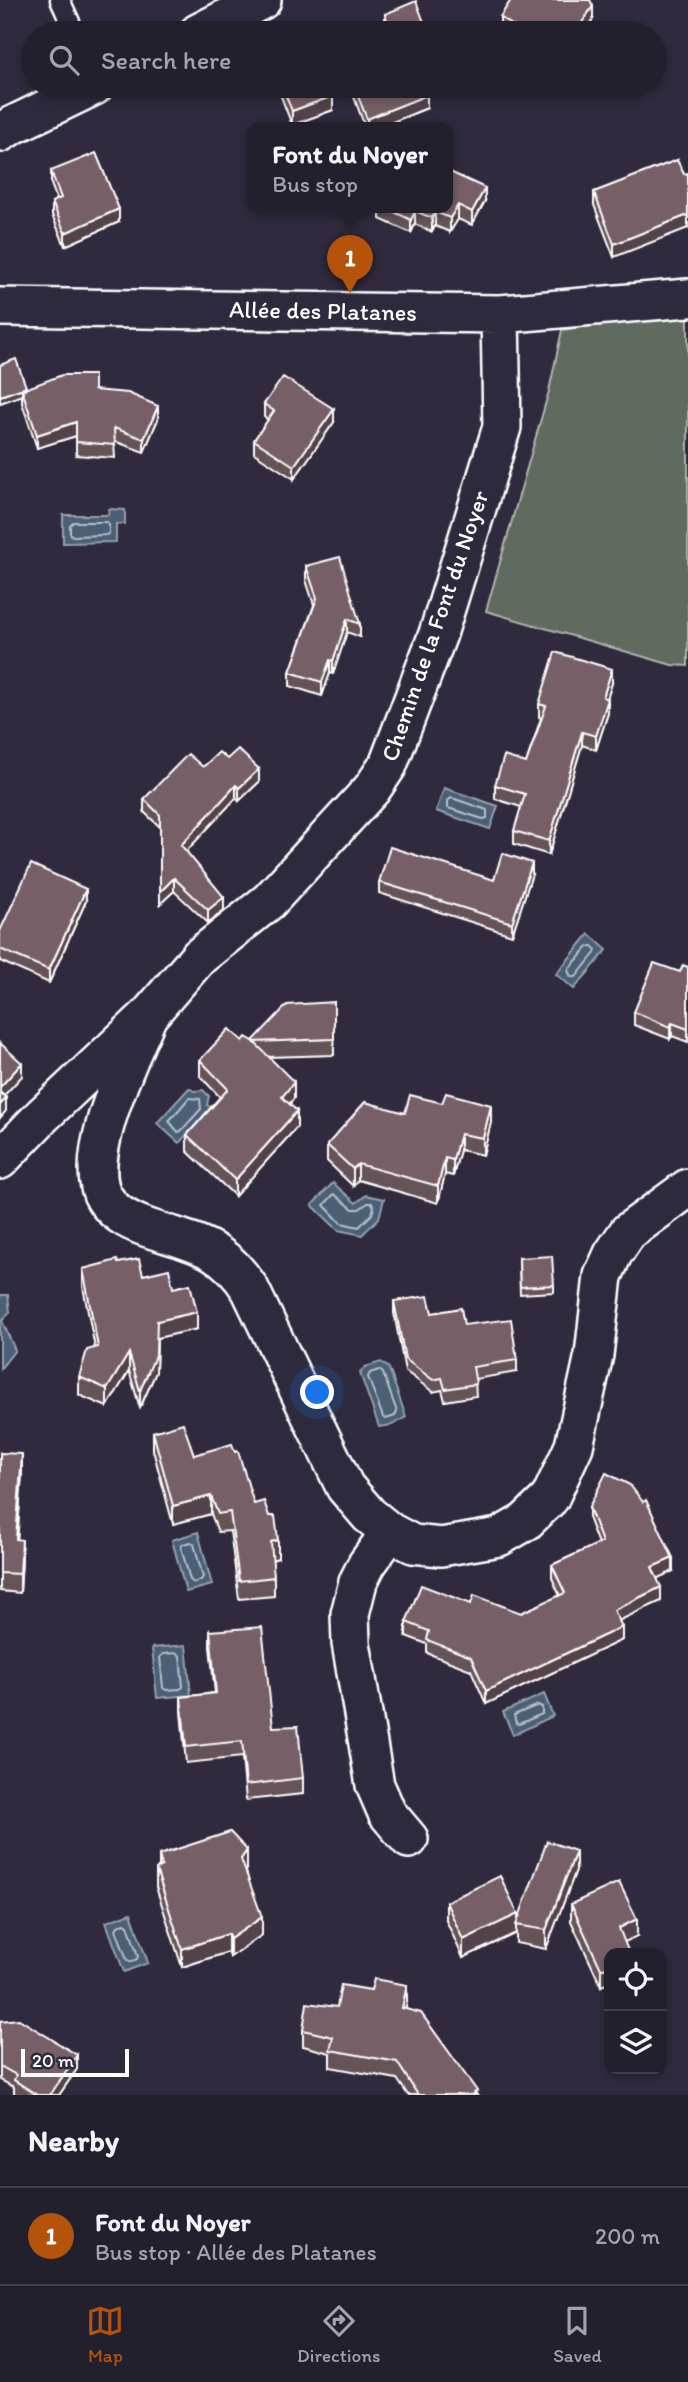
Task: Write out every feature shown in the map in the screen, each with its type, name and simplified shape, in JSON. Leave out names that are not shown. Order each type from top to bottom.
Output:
[{"type":"street","points":[[221,21],[262,0]]},
{"type":"street","points":[[0,133],[69,98]]},
{"type":"street","name":"Allée des Platanes","points":[[0,307],[500,314],[688,298]]},
{"type":"street","name":"Chemin de la Font du Noyer","points":[[0,1160],[42,1115],[148,1016],[199,957],[269,901],[372,789],[388,765],[438,634],[502,427],[500,314]]},
{"type":"street","points":[[148,1016],[115,1092],[103,1131],[97,1165],[104,1197],[118,1213],[136,1225],[209,1248],[239,1272],[250,1289],[345,1487],[369,1515],[390,1532],[413,1544],[441,1547],[499,1537],[525,1522],[550,1498],[574,1446],[582,1414],[594,1355],[603,1276],[628,1232],[688,1188]]},
{"type":"street","points":[[390,1532],[367,1564],[358,1582],[350,1614],[351,1643],[375,1785],[387,1813],[409,1839]]},
{"type":"lane","points":[[60,0],[70,21]]},
{"type":"shaded area","points":[[688,312],[688,666],[672,665],[486,611],[549,391],[562,330]]},
{"type":"water","points":[[109,509],[125,510],[125,524],[116,524],[116,542],[63,543],[63,515],[108,515]]},
{"type":"water","points":[[444,788],[498,806],[490,829],[436,811]]},
{"type":"water","points":[[589,934],[607,950],[574,989],[556,974]]},
{"type":"water","points":[[189,1088],[194,1091],[203,1090],[209,1096],[207,1105],[212,1108],[179,1143],[157,1123]]},
{"type":"water","points":[[333,1183],[356,1203],[366,1195],[384,1199],[379,1218],[362,1235],[338,1230],[312,1205]]},
{"type":"water","points":[[0,1295],[8,1295],[10,1312],[2,1321],[15,1350],[0,1369]]},
{"type":"water","points":[[381,1362],[389,1368],[406,1417],[392,1425],[379,1427],[360,1373],[365,1367]]},
{"type":"water","points":[[198,1532],[212,1585],[186,1592],[172,1540]]},
{"type":"water","points":[[186,1645],[191,1695],[157,1698],[152,1648]]},
{"type":"water","points":[[544,1694],[553,1716],[513,1735],[503,1712]]},
{"type":"water","points":[[131,1913],[148,1963],[124,1972],[106,1922]]},
{"type":"building","points":[[511,0],[590,0],[593,6],[583,21],[506,21],[500,17]]},
{"type":"building","points":[[416,1],[424,21],[387,21],[385,14]]},
{"type":"building","points":[[287,98],[328,98],[292,111]]},
{"type":"building","points":[[359,98],[420,98],[367,119]]},
{"type":"building","points":[[96,153],[119,209],[65,233],[52,202],[61,198],[51,171]]},
{"type":"building","points":[[677,160],[684,174],[688,173],[688,215],[614,244],[594,192]]},
{"type":"building","points":[[453,173],[485,188],[472,212],[458,205],[450,218],[438,213],[453,213]]},
{"type":"building","points":[[396,213],[414,213],[411,220]]},
{"type":"building","points":[[420,213],[434,213],[432,218]]},
{"type":"building","points":[[16,359],[26,387],[0,396],[0,365]]},
{"type":"building","points":[[62,375],[94,375],[94,390],[128,393],[158,406],[144,439],[114,428],[115,445],[76,442],[76,422],[37,435],[22,390]]},
{"type":"building","points":[[283,377],[334,409],[294,466],[254,440],[274,411],[264,404]]},
{"type":"building","points":[[340,557],[360,624],[347,619],[333,661],[330,660],[322,682],[290,672],[317,598],[306,566]]},
{"type":"building","points":[[555,652],[612,669],[603,697],[608,699],[596,736],[582,732],[549,841],[514,831],[525,794],[495,785],[504,756],[526,763],[546,706],[539,704]]},
{"type":"building","points":[[238,749],[259,769],[239,788],[236,785],[181,845],[224,897],[208,910],[174,878],[160,892],[160,815],[144,799],[188,754],[203,767],[219,752],[227,759]]},
{"type":"building","points":[[390,847],[494,880],[502,853],[532,863],[512,923],[379,882]]},
{"type":"building","points":[[31,864],[86,889],[49,970],[0,949],[0,931]]},
{"type":"building","points":[[654,963],[680,972],[683,965],[688,967],[688,1029],[672,1023],[670,1027],[634,1012]]},
{"type":"building","points":[[334,1002],[334,1039],[254,1042],[294,1082],[282,1097],[297,1111],[235,1180],[187,1135],[228,1089],[200,1060],[229,1029],[243,1041],[246,1037],[253,1041],[287,1005]]},
{"type":"building","points":[[0,1043],[22,1063],[0,1087]]},
{"type":"building","points":[[0,1092],[6,1098],[0,1105]]},
{"type":"building","points":[[446,1093],[491,1105],[483,1138],[460,1134],[453,1160],[445,1158],[438,1186],[358,1164],[353,1169],[327,1145],[365,1102],[405,1113],[410,1095],[442,1103]]},
{"type":"building","points":[[552,1256],[554,1285],[520,1287],[519,1258]]},
{"type":"building","points":[[139,1259],[143,1275],[169,1269],[173,1288],[190,1284],[197,1312],[157,1321],[156,1354],[140,1391],[129,1353],[107,1389],[79,1377],[87,1350],[98,1347],[83,1269],[117,1260],[118,1263]]},
{"type":"building","points":[[428,1296],[432,1313],[461,1308],[464,1325],[511,1319],[517,1360],[473,1367],[476,1384],[445,1389],[442,1378],[433,1380],[405,1359],[394,1301]]},
{"type":"building","points":[[183,1423],[194,1455],[232,1444],[235,1452],[238,1451],[254,1504],[264,1501],[269,1516],[275,1516],[278,1540],[271,1542],[274,1577],[239,1581],[230,1512],[218,1514],[211,1496],[173,1506],[153,1432]]},
{"type":"building","points":[[0,1453],[22,1454],[16,1539],[22,1540],[20,1574],[0,1573]]},
{"type":"building","points":[[606,1473],[630,1485],[643,1502],[646,1500],[673,1558],[652,1567],[661,1587],[614,1610],[622,1627],[486,1691],[471,1657],[427,1640],[429,1631],[406,1622],[421,1585],[471,1604],[474,1595],[521,1613],[565,1593],[552,1565],[602,1542],[589,1507]]},
{"type":"building","points":[[262,1627],[273,1727],[298,1726],[303,1778],[246,1785],[242,1741],[186,1747],[181,1697],[216,1693],[210,1631]]},
{"type":"building","points":[[230,1832],[247,1850],[241,1859],[262,1917],[230,1939],[228,1934],[182,1949],[156,1869],[162,1866],[159,1855]]},
{"type":"building","points":[[547,1841],[576,1851],[546,1930],[516,1925]]},
{"type":"building","points":[[500,1876],[518,1914],[463,1940],[446,1902]]},
{"type":"building","points":[[619,1882],[637,1919],[619,1928],[627,1948],[604,1948],[604,1968],[601,1969],[571,1904]]},
{"type":"building","points":[[374,1979],[407,1985],[402,2008],[421,2013],[477,2091],[471,2095],[418,2095],[397,2062],[330,2050],[333,2037],[303,2030],[307,2003],[337,2007],[341,1985],[371,1990]]},
{"type":"building","points":[[19,2019],[77,2055],[50,2095],[37,2095],[14,2080],[16,2075],[0,2066],[0,2021]]},
{"type":"place","name":"Font du Noyer","points":[[350,293]]}]
